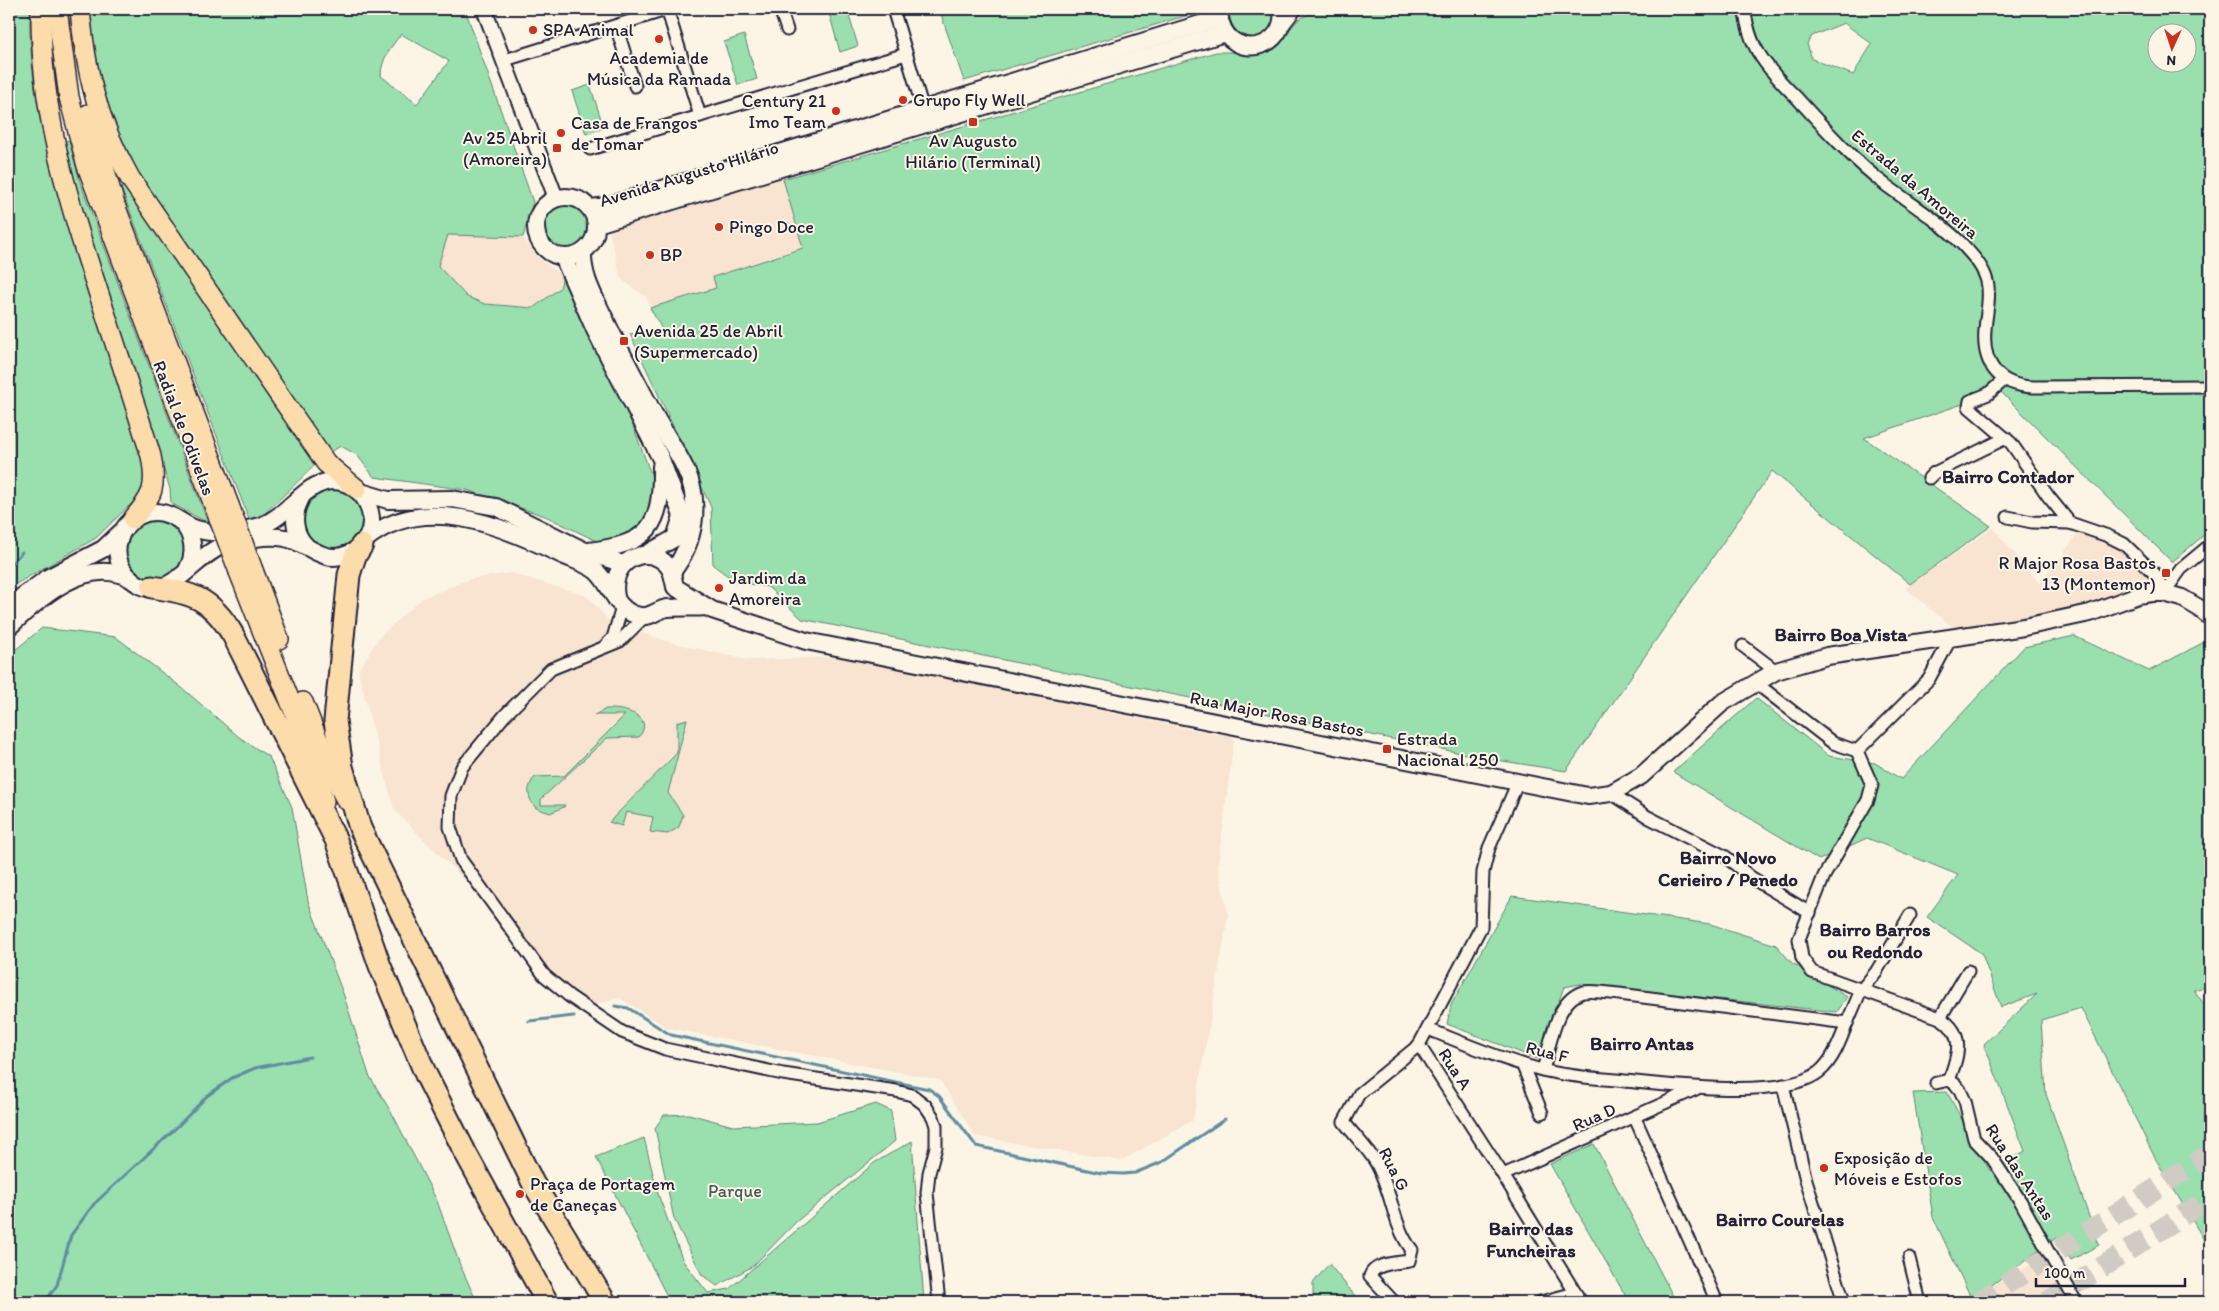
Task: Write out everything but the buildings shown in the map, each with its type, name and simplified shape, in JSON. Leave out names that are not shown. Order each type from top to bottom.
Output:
[{"type":"highway","points":[[40,9],[42,69],[53,142],[87,257],[151,456],[154,477],[153,491],[150,499],[130,522]]},
{"type":"highway","name":"Radial de Odivelas","points":[[57,9],[66,82],[87,166],[222,506]]},
{"type":"highway","name":"Radial de Odivelas","points":[[72,9],[82,86],[108,185],[246,571],[336,840]]},
{"type":"highway","points":[[80,9],[91,89],[102,124],[130,178],[326,463],[359,490]]},
{"type":"highway","points":[[364,542],[354,556],[349,575],[335,720],[342,767],[360,828],[533,1183],[605,1302]]},
{"type":"highway","name":"Radial de Odivelas","points":[[246,571],[327,763],[360,828]]},
{"type":"highway","points":[[145,585],[186,592],[202,599],[218,613],[226,624],[336,840],[380,966],[426,1074],[465,1152],[547,1302]]},
{"type":"main road","points":[[1222,20],[1239,45],[1248,47],[1266,43],[1278,33],[1282,24],[1282,9]]},
{"type":"main road","name":"Avenida Augusto Hilário","points":[[594,216],[606,206],[1222,20]]},
{"type":"main road","name":"Avenida Augusto Hilário","points":[[594,216],[1222,20]]},
{"type":"main road","points":[[556,198],[575,198],[594,216],[594,240],[583,252],[563,257],[553,254],[539,240],[536,230],[540,211],[556,198]]},
{"type":"main road","points":[[9,620],[34,602],[73,580],[94,572],[107,571],[122,574],[145,585],[166,586],[180,578],[209,553],[232,543],[263,537],[282,537],[294,540],[322,556],[338,557],[353,552],[382,527],[401,519],[440,516],[477,521],[526,537],[596,571],[619,602],[632,614],[644,617],[655,615],[666,608],[672,598],[673,579],[689,545],[695,510],[690,480],[632,375],[591,290],[583,268],[583,252]]},
{"type":"main road","points":[[563,257],[595,330],[661,458],[682,516],[678,535],[672,541],[645,555],[633,557],[623,564],[616,574],[614,585],[619,602]]},
{"type":"main road","points":[[585,551],[624,545],[648,529],[657,509],[662,480],[661,458]]},
{"type":"main road","points":[[9,606],[49,577],[103,549],[130,522],[154,512],[168,514],[193,528],[206,532],[260,526],[278,517],[315,485],[329,481],[340,482],[388,500],[452,499],[496,507],[585,551],[623,564]]},
{"type":"main road","points":[[359,490],[368,503],[372,516],[371,527],[364,542]]},
{"type":"main road","points":[[305,494],[296,509],[295,524],[299,538],[310,550]]},
{"type":"main road","points":[[178,520],[187,529],[193,546],[190,565],[180,578]]},
{"type":"main road","points":[[130,522],[119,540],[118,554],[124,571],[145,585]]},
{"type":"main road","points":[[645,555],[657,558],[673,579],[707,607]]},
{"type":"main road","points":[[9,627],[43,598],[73,580]]},
{"type":"main road","name":"Rua Major Rosa Bastos","points":[[707,607],[806,641],[1588,796],[1612,793],[1641,776],[1722,703],[1776,671],[1828,656],[1951,638],[2071,617],[2090,613],[2138,596],[2164,593],[2182,598],[2210,617]]},
{"type":"main road","points":[[666,608],[707,607]]},
{"type":"street","points":[[484,9],[556,198]]},
{"type":"street","points":[[505,60],[668,9],[700,116]]},
{"type":"street","points":[[780,9],[787,30]]},
{"type":"street","points":[[893,9],[923,109]]},
{"type":"street","points":[[1278,33],[1296,9]]},
{"type":"street","name":"Estrada da Amoreira","points":[[1744,9],[1755,47],[1783,83],[1832,137],[1886,185],[1932,216],[1979,263],[1988,286],[1985,331],[1986,351],[1992,367],[2004,380]]},
{"type":"street","points":[[616,26],[635,86]]},
{"type":"street","points":[[590,149],[906,54]]},
{"type":"street","points":[[2070,522],[2006,438],[1968,406],[1970,401],[1988,394],[2004,380],[2019,386],[2034,388],[2210,386]]},
{"type":"street","points":[[1929,478],[1934,473],[2006,438]]},
{"type":"street","points":[[2008,517],[2032,522],[2070,522],[2108,536],[2124,544],[2142,559],[2156,575],[2164,593]]},
{"type":"street","points":[[2164,593],[2181,569],[2210,545]]},
{"type":"street","points":[[602,650],[613,638],[619,602]]},
{"type":"street","points":[[644,617],[620,641],[602,650],[551,669],[505,715],[462,767],[451,796],[450,827],[461,860],[544,975],[569,996],[622,1032],[665,1049],[783,1074],[896,1091],[912,1095],[925,1105],[933,1116],[938,1136],[927,1193],[939,1302]]},
{"type":"street","points":[[1857,751],[1929,679],[1951,638]]},
{"type":"street","points":[[1743,646],[1776,671]]},
{"type":"street","points":[[1756,683],[1833,743],[1857,751],[1872,785],[1868,800],[1824,876],[1799,939],[1802,958],[1812,972],[1940,1018],[1955,1030],[1958,1042],[1954,1067],[1949,1080],[1936,1083]]},
{"type":"street","name":"Rua A","points":[[1518,782],[1489,848],[1483,872],[1481,927],[1419,1045],[1503,1175],[1578,1298]]},
{"type":"street","points":[[1612,793],[1648,817],[1726,857],[1752,878],[1810,913]]},
{"type":"street","name":"Rua F","points":[[1428,1030],[1522,1064],[1574,1076],[1697,1088],[1782,1085],[1802,1080],[1819,1072],[1829,1062],[1861,990],[1876,972],[1910,915]]},
{"type":"street","points":[[1940,1018],[1968,971]]},
{"type":"street","points":[[1543,1070],[1560,1016],[1567,1002],[1584,992],[1619,994],[1847,1023]]},
{"type":"street","name":"Rua G","points":[[1394,1302],[1370,1276],[1371,1272],[1375,1268],[1409,1261],[1412,1250],[1401,1236],[1393,1205],[1375,1161],[1344,1122],[1359,1094],[1419,1045]]},
{"type":"street","points":[[1522,1064],[1542,1113]]},
{"type":"street","name":"Rua das Antas","points":[[1949,1080],[1956,1084],[1965,1101],[1974,1138],[1992,1158],[2021,1202],[2076,1302]]},
{"type":"street","points":[[1782,1085],[1806,1180],[1844,1302]]},
{"type":"street","name":"Rua D","points":[[1503,1175],[1635,1118],[1697,1088]]},
{"type":"street","points":[[1635,1118],[1717,1302]]},
{"type":"street","points":[[1909,1258],[1920,1302]]},
{"type":"street","points":[[1541,1302],[1578,1298]]},
{"type":"shaded area","points":[[783,179],[804,248],[714,277],[716,288],[650,308],[646,297],[621,279],[608,226]]},
{"type":"shaded area","points":[[448,235],[523,237],[537,257],[563,276],[560,288],[533,308],[485,304],[467,297],[437,266]]},
{"type":"shaded area","points":[[1993,528],[2040,584],[2080,531],[2121,545],[2155,578],[2154,582],[2126,595],[2087,609],[1954,628],[1905,588]]},
{"type":"shaded area","points":[[511,573],[587,596],[617,630],[635,631],[677,644],[748,660],[840,657],[1234,738],[1218,866],[1228,916],[1193,1120],[1121,1161],[975,1136],[940,1080],[668,1028],[620,998],[577,1009],[555,995],[540,979],[489,904],[394,810],[358,671],[380,636],[423,598],[470,579]]},
{"type":"shaded area","points":[[2045,1257],[2072,1302],[1996,1302],[1989,1287]]},
{"type":"green space","points":[[9,9],[30,9],[30,43],[34,78],[46,145],[144,466],[145,485],[136,499],[96,538],[9,588]]},
{"type":"green space","points":[[85,9],[465,9],[533,202],[523,237],[448,235],[438,266],[467,297],[485,304],[533,308],[560,288],[563,276],[633,426],[655,485],[646,518],[627,538],[607,546],[545,516],[467,490],[374,477],[357,455],[341,446],[328,453],[132,166],[104,112]],"holes":[[[401,34],[449,61],[417,104],[381,76],[385,59]]]},
{"type":"green space","points":[[847,9],[858,46],[840,52],[829,13]]},
{"type":"green space","points":[[939,9],[1209,9],[964,81]]},
{"type":"green space","points":[[1232,9],[1274,9],[1274,29],[1257,41],[1241,35],[1235,29],[1230,19],[1229,13]]},
{"type":"green space","points":[[1320,9],[1739,9],[1751,55],[1818,131],[1825,119],[1790,84],[1771,61],[1757,33],[1752,16],[1778,9],[2210,9],[2210,530],[2172,562],[2000,391],[1864,438],[1991,526],[1910,584],[1772,471],[1566,771],[1490,759],[802,619],[768,587],[736,582],[713,565],[711,507],[630,334],[663,331],[650,308],[716,288],[713,277],[803,248],[783,179],[1216,52],[1270,52],[1299,19]],"holes":[[[1844,23],[1872,44],[1853,75],[1812,59],[1807,44],[1812,36]]]},
{"type":"green space","points":[[744,35],[757,79],[738,85],[724,42]]},
{"type":"green space","points":[[590,85],[604,128],[586,134],[572,91]]},
{"type":"green space","points":[[69,140],[80,182],[208,523],[171,503],[170,489],[60,143]]},
{"type":"green space","points":[[124,186],[315,465],[262,516],[249,519],[121,188]]},
{"type":"green space","points":[[561,204],[569,204],[578,208],[584,214],[588,227],[584,240],[578,246],[569,250],[561,250],[552,246],[546,240],[542,231],[542,223],[546,214],[552,208]]},
{"type":"green space","points":[[333,490],[349,495],[357,503],[362,519],[357,535],[349,543],[333,548],[317,543],[309,535],[304,519],[309,503],[317,495]]},
{"type":"green space","points":[[155,521],[166,523],[176,529],[182,539],[184,550],[182,561],[176,571],[166,577],[155,579],[144,577],[134,571],[128,561],[126,550],[128,539],[134,529],[144,523]]},
{"type":"green space","points":[[42,628],[116,637],[182,688],[239,737],[269,757],[292,807],[308,901],[344,996],[369,1075],[394,1117],[437,1201],[460,1265],[477,1302],[9,1302],[9,655]]},
{"type":"green space","points":[[2074,636],[2149,671],[2210,639],[2210,986],[2194,990],[2210,1013],[2210,1250],[2155,1158],[2081,1008],[2041,1020],[2046,1094],[2099,1245],[2071,1260],[2056,1238],[1989,1287],[1996,1302],[1973,1302],[1933,1217],[1913,1093],[1947,1092],[1990,1171],[2025,1151],[1984,1044],[2037,994],[2001,1007],[1982,954],[1927,917],[1958,875],[1867,838],[1819,860],[1673,772],[1756,698],[1829,756],[1875,763],[1901,779],[2024,647]]},
{"type":"green space","points":[[606,709],[628,712],[640,718],[643,723],[643,729],[639,737],[607,738],[541,799],[541,805],[565,805],[564,807],[550,813],[536,808],[529,796],[530,785],[535,777],[564,776],[625,715],[594,715]]},
{"type":"green space","points":[[687,719],[668,793],[683,815],[679,827],[668,834],[650,832],[653,817],[626,812],[622,826],[609,822],[677,753],[677,722]]},
{"type":"green space","points":[[1512,896],[1710,924],[1776,945],[1792,963],[1847,997],[1837,1012],[1580,984],[1564,987],[1537,1059],[1447,1024],[1451,1005]]},
{"type":"green space","name":"Parque","points":[[876,1104],[891,1111],[895,1141],[797,1221],[753,1266],[717,1286],[702,1275],[674,1219],[655,1128],[664,1115],[689,1114],[733,1126],[817,1122]]},
{"type":"green space","points":[[644,1138],[658,1194],[683,1261],[708,1293],[729,1289],[874,1163],[912,1141],[924,1302],[670,1302],[596,1157]]},
{"type":"green space","points":[[1594,1144],[1676,1302],[1629,1302],[1550,1164]]},
{"type":"green space","points":[[1329,1264],[1360,1302],[1313,1302],[1313,1283]]},
{"type":"waterway","points":[[9,566],[22,552]]},
{"type":"waterway","points":[[615,1006],[628,1008],[671,1035],[929,1089],[939,1096],[976,1146],[1101,1173],[1135,1173],[1162,1162],[1225,1119]]},
{"type":"waterway","points":[[529,1021],[574,1016]]},
{"type":"waterway","points":[[45,1302],[57,1285],[71,1235],[94,1204],[176,1128],[207,1096],[232,1078],[255,1068],[310,1057]]},
{"type":"tunnel","points":[[1978,1302],[2210,1154]]},
{"type":"tunnel","points":[[2047,1302],[2210,1198]]},
{"type":"place","name":"SPA Animal","points":[[533,30]]},
{"type":"place","name":"Academia de Música da Ramada","points":[[659,39]]},
{"type":"place","name":"Grupo Fly Well","points":[[903,100]]},
{"type":"place","name":"Century 21 Imo Team","points":[[836,111]]},
{"type":"place","name":"Av Augusto Hilário (Terminal)","points":[[973,122]]},
{"type":"place","name":"Casa de Frangos de Tomar","points":[[561,133]]},
{"type":"place","name":"Av 25 Abril (Amoreira)","points":[[557,148]]},
{"type":"place","name":"Pingo Doce","points":[[719,227]]},
{"type":"place","name":"BP","points":[[650,255]]},
{"type":"place","name":"Avenida 25 de Abril (Supermercado)","points":[[624,341]]},
{"type":"place","name":"R Major Rosa Bastos 13 (Montemor)","points":[[2166,573]]},
{"type":"place","name":"Jardim da Amoreira","points":[[719,588]]},
{"type":"place","name":"Estrada Nacional 250","points":[[1387,749]]},
{"type":"place","name":"Exposição de Móveis e Estofos","points":[[1824,1168]]},
{"type":"place","name":"Praça de Portagem de Caneças","points":[[520,1194]]},
{"type":"district","name":"Bairro Contador","points":[[2008,476]]},
{"type":"district","name":"Bairro Boa Vista","points":[[1841,634]]},
{"type":"district","name":"Bairro Novo Cerieiro / Penedo","points":[[1728,868]]},
{"type":"district","name":"Bairro Barros ou Redondo","points":[[1875,940]]},
{"type":"district","name":"Bairro Antas","points":[[1642,1043]]},
{"type":"district","name":"Bairro Courelas","points":[[1780,1219]]},
{"type":"district","name":"Bairro das Funcheiras","points":[[1531,1239]]}]
